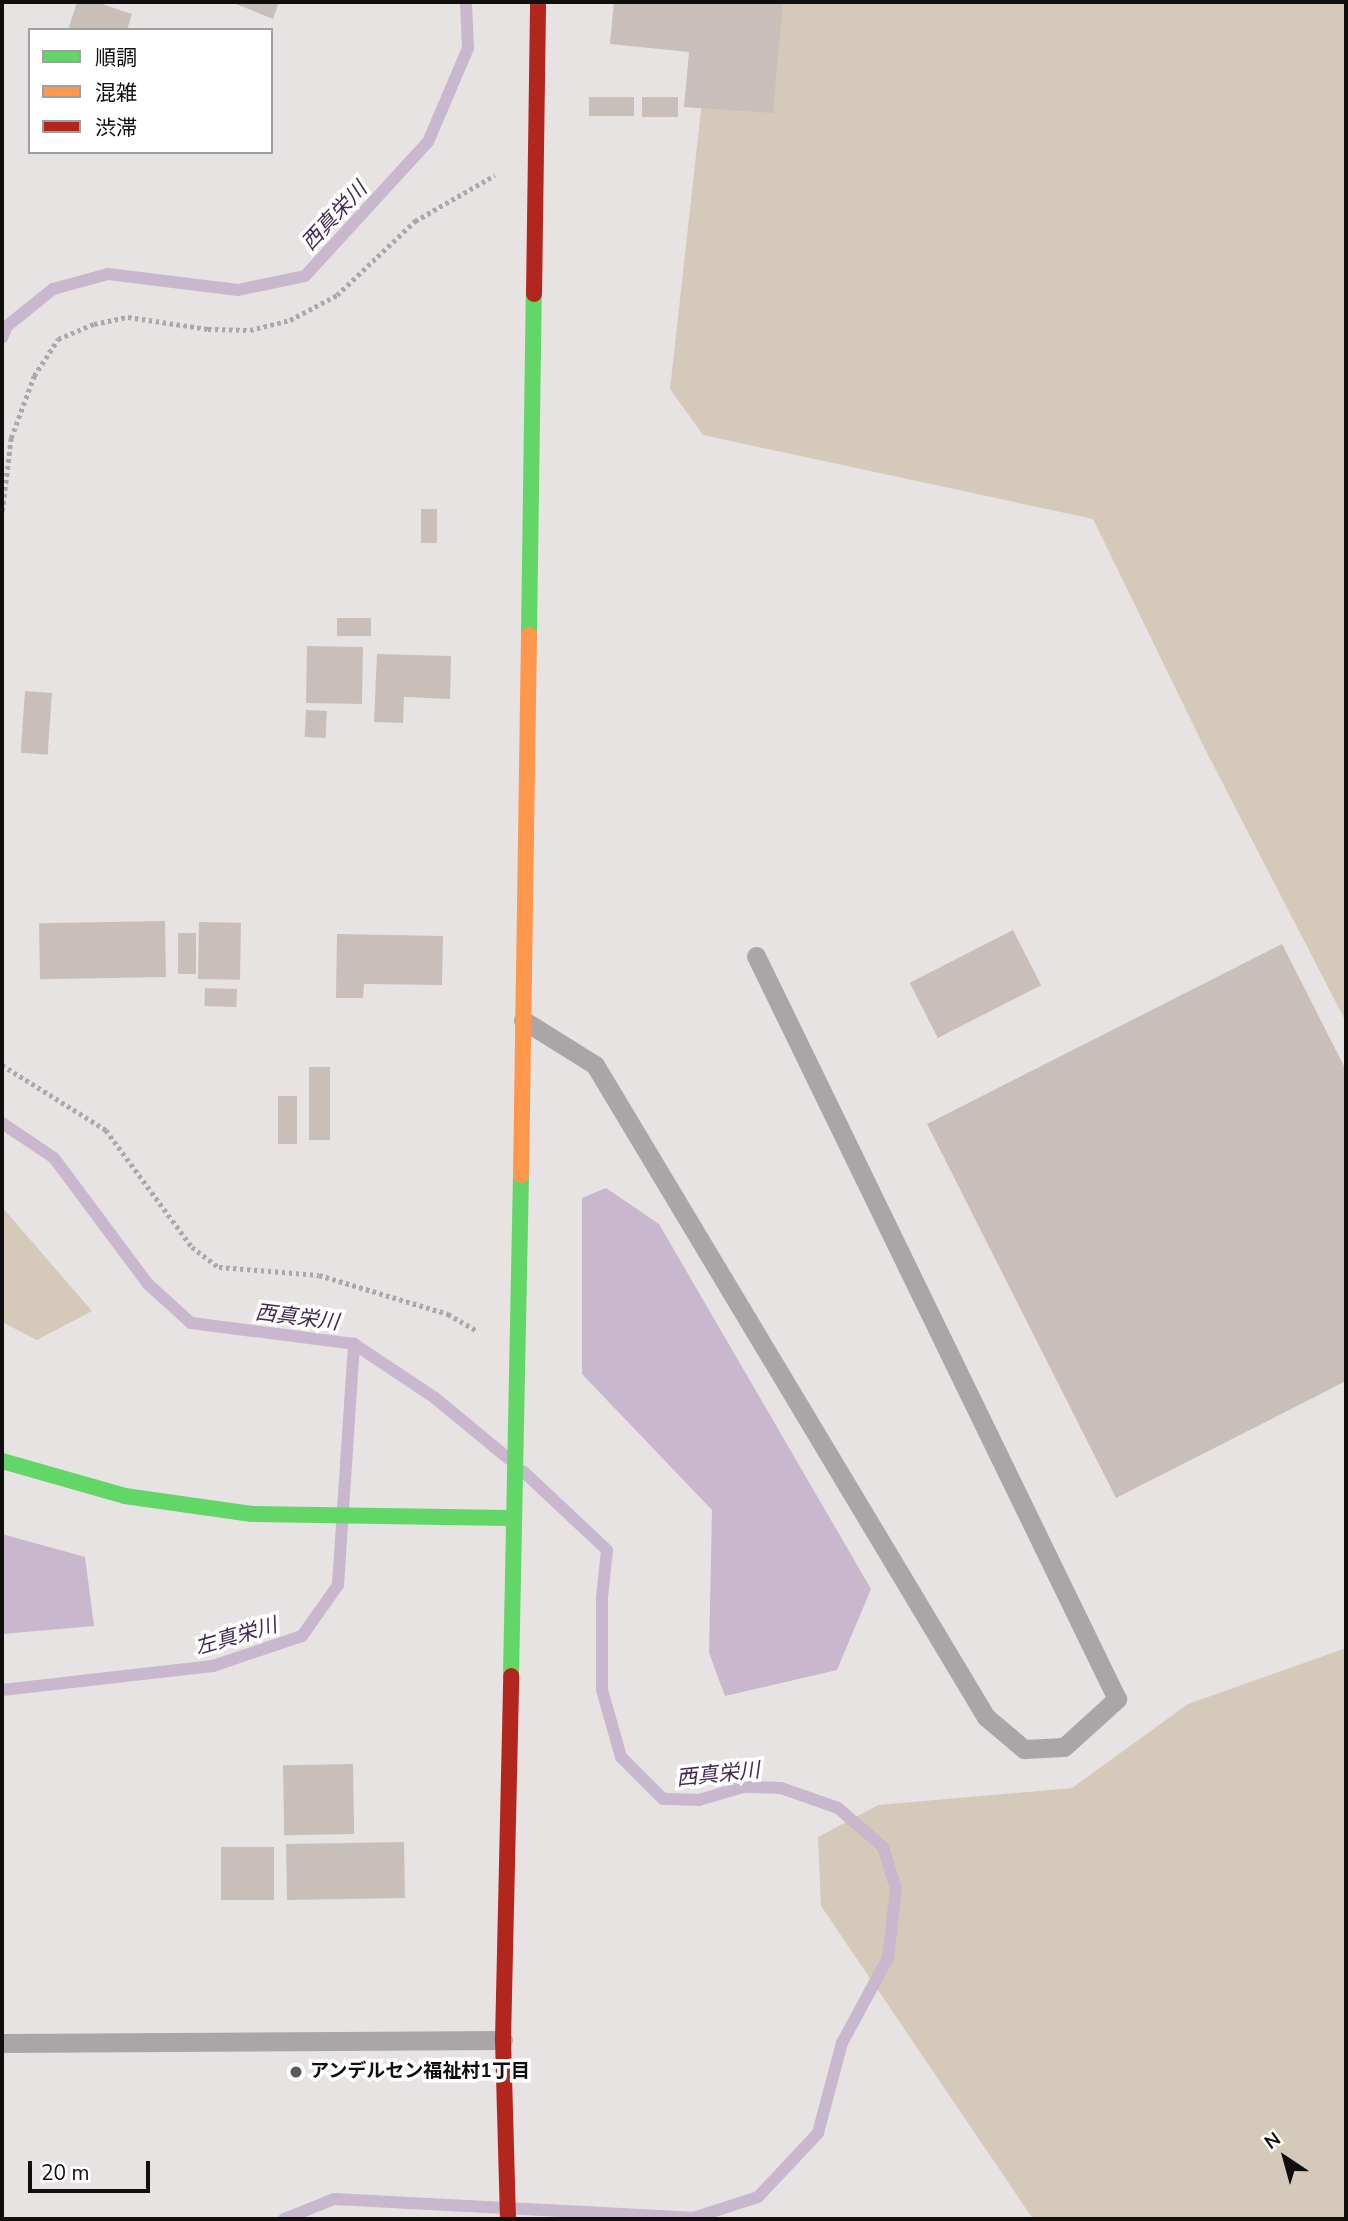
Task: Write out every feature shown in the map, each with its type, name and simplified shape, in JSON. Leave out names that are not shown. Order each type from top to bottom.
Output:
[{"type":"street","points":[[508,2219],[503,2040],[516,1382],[519,1353],[538,2]]},
{"type":"street","points":[[2,1461],[125,1496],[252,1514],[513,1518]]},
{"type":"lane","points":[[523,1020],[595,1065],[986,1717],[1024,1749],[1064,1747],[1117,1699],[756,956]]},
{"type":"lane","points":[[2,2043],[503,2040]]},
{"type":"path","points":[[2,511],[11,438],[34,376],[58,339],[94,324],[128,317],[208,329],[250,330],[290,320],[337,295],[415,221],[538,151]]},
{"type":"path","points":[[2,1065],[106,1130],[192,1247],[219,1267],[319,1275],[448,1314],[519,1353]]},
{"type":"shaded area","points":[[713,2],[1346,2],[1346,1022],[1205,749],[1093,519],[703,435],[670,389]]},
{"type":"shaded area","points":[[606,1188],[659,1224],[871,1589],[837,1670],[725,1696],[709,1653],[712,1510],[582,1374],[582,1198]]},
{"type":"shaded area","points":[[2,1207],[92,1311],[37,1340],[2,1322]]},
{"type":"shaded area","points":[[2,1534],[85,1557],[94,1626],[2,1634]]},
{"type":"shaded area","points":[[1346,1648],[1346,2219],[1033,2219],[821,1906],[818,1837],[878,1805],[1072,1788],[1188,1704]]},
{"type":"building","points":[[77,2],[96,2],[132,14],[128,28],[69,28]]},
{"type":"building","points":[[231,2],[279,2],[273,19]]},
{"type":"building","points":[[614,2],[783,2],[773,113],[684,107],[689,52],[610,44]]},
{"type":"building","points":[[589,97],[634,97],[634,116],[589,116]]},
{"type":"building","points":[[642,97],[678,97],[678,117],[642,117]]},
{"type":"building","points":[[421,509],[437,509],[437,543],[421,543]]},
{"type":"building","points":[[337,618],[371,618],[371,636],[337,636]]},
{"type":"building","points":[[307,646],[363,647],[362,704],[306,703]]},
{"type":"building","points":[[377,654],[451,656],[450,699],[404,697],[403,723],[374,722]]},
{"type":"building","points":[[25,691],[52,693],[48,755],[21,753]]},
{"type":"building","points":[[306,710],[327,711],[326,738],[305,737]]},
{"type":"building","points":[[165,921],[166,977],[40,979],[39,923]]},
{"type":"building","points":[[199,922],[241,923],[240,980],[198,979]]},
{"type":"building","points":[[1013,930],[1041,985],[938,1038],[910,983]]},
{"type":"building","points":[[178,933],[196,933],[196,974],[178,974]]},
{"type":"building","points":[[337,934],[443,936],[442,985],[364,984],[363,998],[336,998]]},
{"type":"building","points":[[1282,944],[1346,1070],[1346,1381],[1116,1498],[927,1124]]},
{"type":"building","points":[[205,988],[237,989],[236,1007],[204,1006]]},
{"type":"building","points":[[309,1067],[330,1067],[330,1140],[309,1140]]},
{"type":"building","points":[[278,1096],[297,1096],[297,1144],[278,1144]]},
{"type":"building","points":[[353,1764],[354,1834],[284,1835],[283,1765]]},
{"type":"building","points":[[404,1842],[405,1898],[287,1900],[286,1844]]},
{"type":"building","points":[[221,1847],[274,1847],[274,1900],[221,1900]]},
{"type":"waterway","name":"西真栄川","points":[[2,338],[7,326],[53,289],[108,274],[238,290],[305,276],[428,142],[468,48],[466,2]]},
{"type":"waterway","name":"西真栄川","points":[[2,1123],[54,1158],[148,1284],[191,1323],[354,1344],[435,1398],[509,1459]]},
{"type":"waterway","name":"左真栄川","points":[[2,1690],[213,1666],[302,1636],[338,1585],[354,1344]]},
{"type":"waterway","name":"西真栄川","points":[[284,2219],[334,2199],[693,2218],[758,2197],[818,2133],[842,2043],[888,1958],[896,1889],[883,1847],[838,1808],[781,1788],[743,1787],[699,1800],[663,1799],[621,1757],[602,1690],[602,1597],[607,1550],[523,1471]]},
{"type":"traffic: fast","points":[[529,635],[534,294]]},
{"type":"traffic: fast","points":[[511,1676],[521,1175]]},
{"type":"traffic: fast","points":[[2,1461],[125,1496],[252,1514],[513,1518]]},
{"type":"traffic: slow","points":[[521,1175],[529,635]]},
{"type":"traffic: jam","points":[[534,294],[538,2]]},
{"type":"traffic: jam","points":[[508,2219],[503,2040],[511,1676]]},
{"type":"place","name":"アンデルセン福祉村1丁目","points":[[296,2072]]}]
